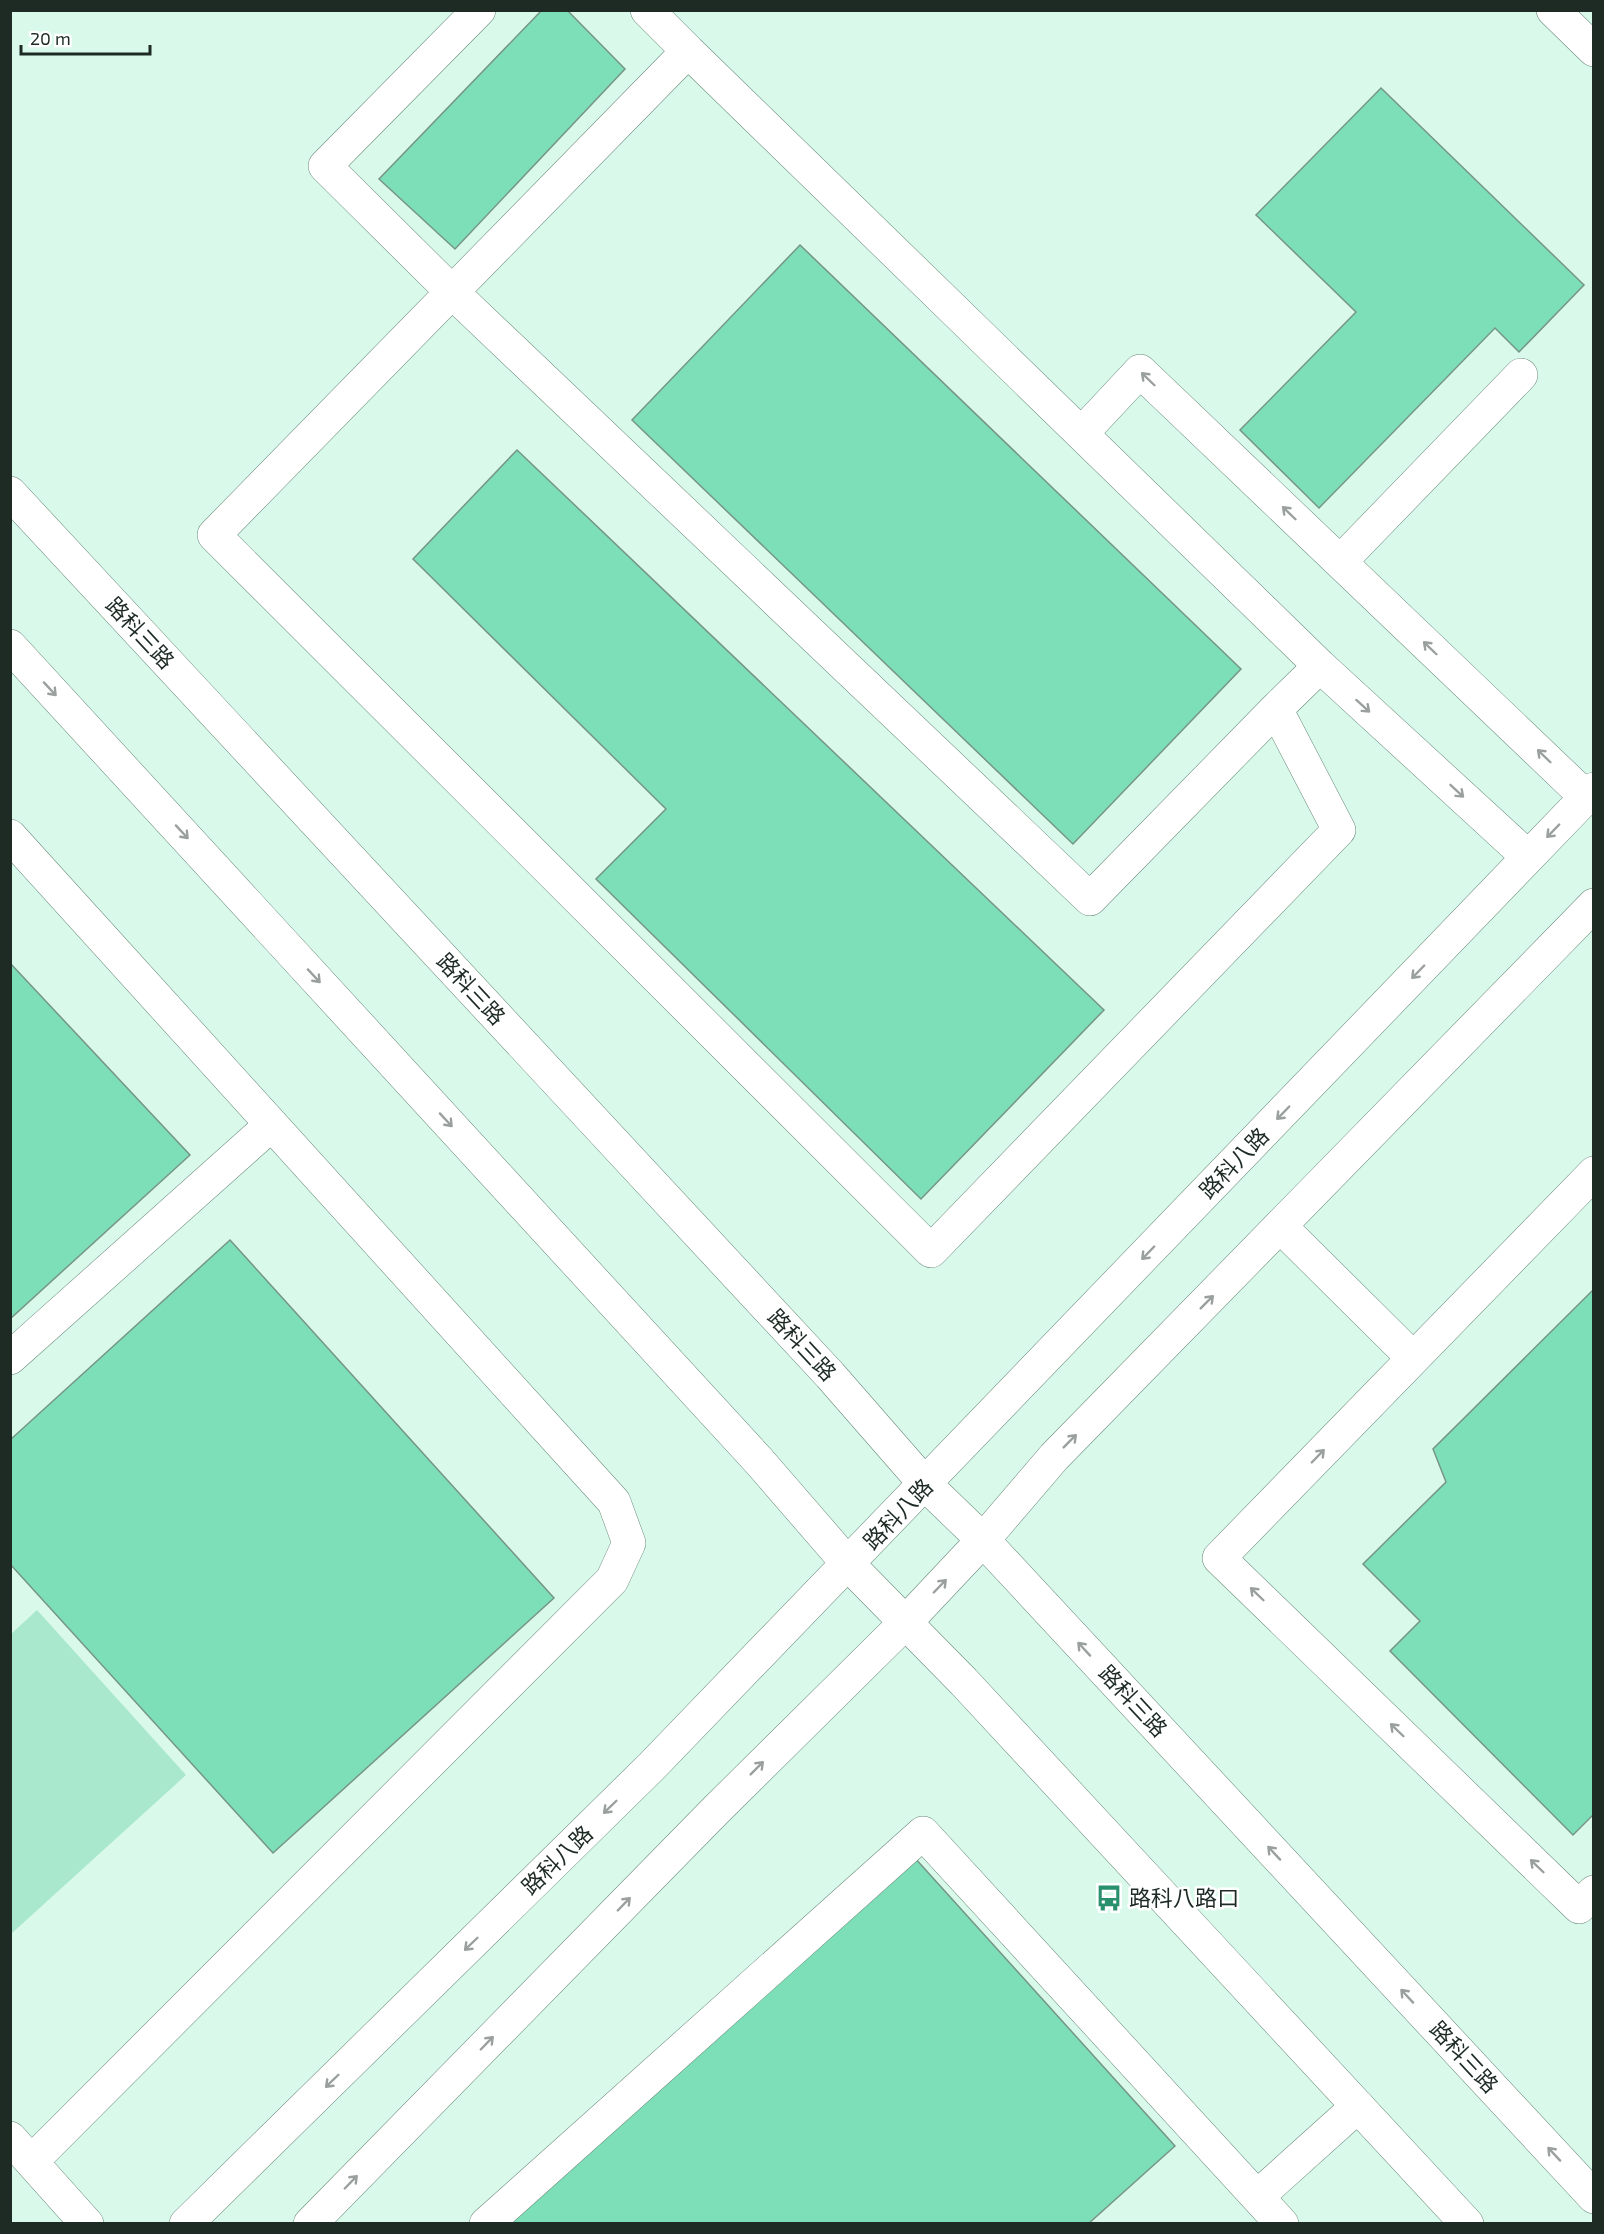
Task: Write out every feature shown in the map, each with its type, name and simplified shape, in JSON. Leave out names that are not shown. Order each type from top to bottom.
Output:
[{"type":"street","points":[[479,10],[325,166],[452,292],[1090,899],[1320,666]]},
{"type":"street","points":[[647,10],[1320,666],[1528,857]]},
{"type":"street","points":[[1553,10],[1593,50]]},
{"type":"street","points":[[688,51],[214,535],[931,1251],[1340,830],[1276,709]]},
{"type":"street","points":[[1082,433],[1140,371],[1340,562],[1590,793]]},
{"type":"street","points":[[1340,562],[1521,375]]},
{"type":"street","name":"路科三路","points":[[10,493],[830,1375],[926,1485],[983,1540],[1593,2197]]},
{"type":"street","points":[[10,646],[752,1452],[849,1565],[904,1624],[964,1682],[1467,2223]]},
{"type":"street","name":"路科八路","points":[[186,2223],[652,1766],[849,1565],[1590,793]]},
{"type":"street","points":[[10,836],[614,1502],[629,1542],[612,1580],[21,2150],[87,2223]]},
{"type":"street","points":[[310,2223],[716,1810],[904,1624],[983,1540],[1054,1457],[1593,905]]},
{"type":"street","points":[[10,1358],[271,1125]]},
{"type":"street","points":[[1593,1173],[1219,1558],[1579,1907],[1593,1892]]},
{"type":"street","points":[[1281,1227],[1413,1358]]},
{"type":"street","points":[[486,2223],[923,1833],[1282,2223]]},
{"type":"street","points":[[1258,2196],[1358,2106]]},
{"type":"green space","points":[[37,1610],[186,1775],[11,1934],[11,1634]]},
{"type":"building","points":[[542,10],[567,10],[625,69],[455,249],[379,179]]},
{"type":"building","points":[[1381,88],[1584,285],[1519,352],[1495,328],[1319,508],[1240,430],[1356,312],[1256,215]]},
{"type":"building","points":[[800,245],[1241,669],[1073,844],[632,420]]},
{"type":"building","points":[[517,450],[1104,1010],[921,1199],[596,879],[666,809],[413,559]]},
{"type":"building","points":[[10,963],[190,1155],[10,1319]]},
{"type":"building","points":[[230,1240],[554,1598],[273,1853],[10,1564],[10,1440]]},
{"type":"building","points":[[1594,1289],[1594,1814],[1573,1835],[1390,1651],[1420,1621],[1363,1564],[1446,1482],[1433,1449]]},
{"type":"building","points":[[914,1857],[1175,2146],[1088,2224],[507,2224]]},
{"type":"place","name":"路科八路口","points":[[1109,1898]]}]
